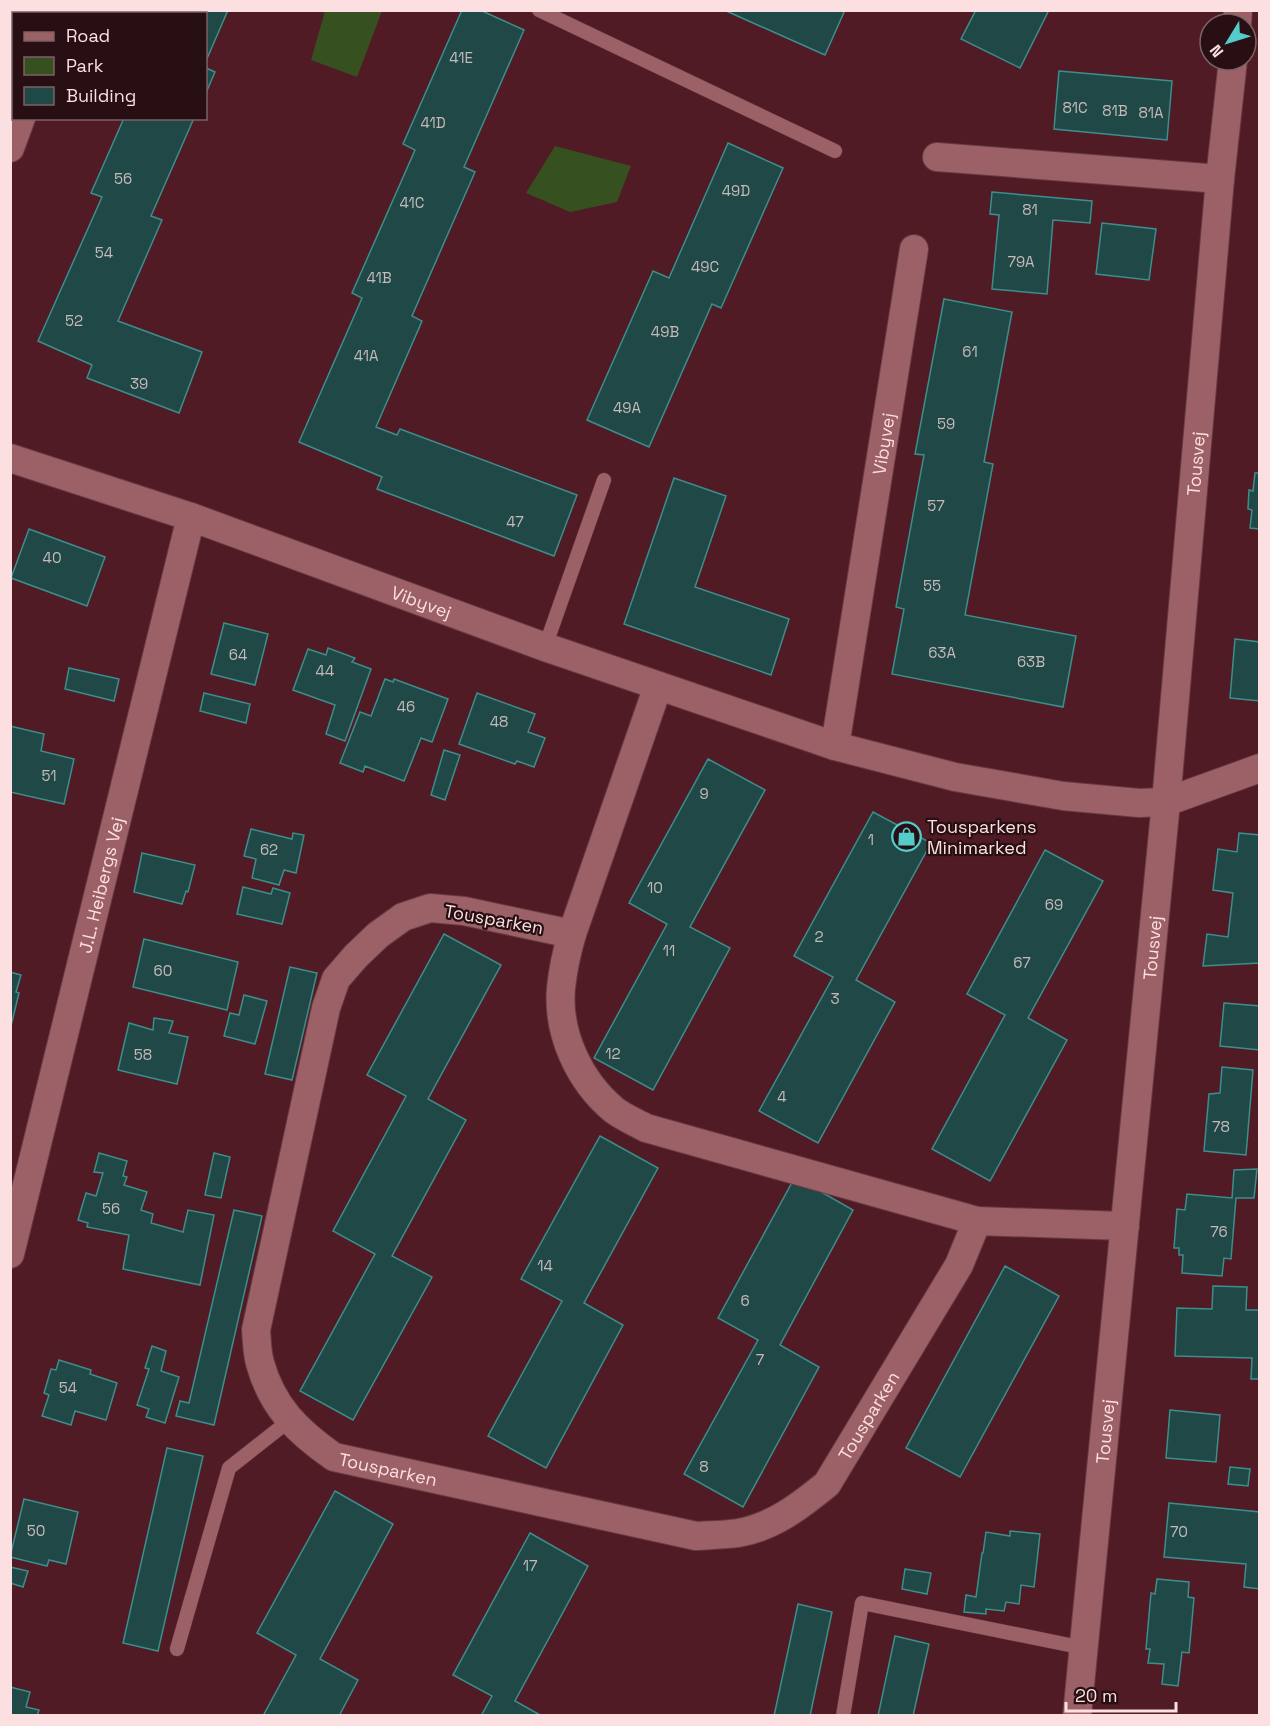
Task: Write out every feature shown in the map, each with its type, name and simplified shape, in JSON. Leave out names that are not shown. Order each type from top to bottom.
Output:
[{"type":"street","name":"Tousvej","points":[[1077,1716],[1166,802],[1220,179],[1232,72]]},
{"type":"street","points":[[10,148],[20,120]]},
{"type":"street","points":[[937,157],[1220,179]]},
{"type":"street","name":"Vibyvej","points":[[834,746],[914,249]]},
{"type":"street","name":"Vibyvej","points":[[10,458],[191,517],[545,647],[834,746],[955,777],[1063,796],[1166,802],[1260,768]]},
{"type":"street","name":"J.L. Heibergs Vej","points":[[10,1254],[191,517]]},
{"type":"street","points":[[658,686],[566,956],[561,989],[562,1021],[574,1060],[593,1090],[615,1111],[646,1128],[977,1221],[1125,1226]]},
{"type":"street","name":"Tousparken","points":[[572,933],[464,911],[430,908],[403,917],[378,935],[336,979],[326,1008],[256,1330],[259,1361],[271,1394],[290,1420],[312,1441],[334,1456],[696,1536],[740,1533],[771,1523],[799,1507],[827,1484],[959,1265],[977,1221]]},
{"type":"lane","points":[[539,10],[836,151]]},
{"type":"lane","points":[[545,647],[603,480]]},
{"type":"lane","points":[[177,1649],[230,1468],[290,1420]]},
{"type":"lane","points":[[843,1716],[862,1603],[1083,1648]]},
{"type":"green space","points":[[325,11],[382,11],[357,77],[311,60]]},
{"type":"green space","points":[[555,146],[631,166],[617,202],[570,212],[526,193]]},
{"type":"building","points":[[157,10],[228,10],[207,59],[207,12],[156,12]]},
{"type":"building","points":[[462,10],[480,10],[524,30],[464,167],[475,172],[412,316],[422,321],[376,427],[397,435],[400,429],[577,495],[554,556],[377,489],[382,477],[299,442],[362,298],[352,293],[415,150],[403,144]]},
{"type":"building","points":[[724,10],[845,10],[825,55]]},
{"type":"building","points":[[976,10],[1049,10],[1020,68],[961,39]]},
{"type":"building","points":[[207,68],[215,72],[207,91]]},
{"type":"building","points":[[1059,71],[1172,81],[1167,140],[1054,129]]},
{"type":"building","points":[[123,120],[193,120],[151,216],[162,220],[118,321],[202,352],[179,413],[87,378],[92,365],[38,341],[102,197],[91,193]]},
{"type":"building","points":[[728,143],[783,168],[721,308],[712,304],[649,447],[587,420],[653,271],[669,278]]},
{"type":"building","points":[[992,192],[1092,201],[1090,223],[1053,220],[1047,294],[992,289],[999,215],[990,214]]},
{"type":"building","points":[[1102,223],[1156,229],[1149,280],[1096,274]]},
{"type":"building","points":[[944,299],[1012,312],[984,462],[993,464],[965,615],[1076,636],[1063,707],[892,674],[904,609],[896,607],[924,455],[915,454]]},
{"type":"building","points":[[1255,473],[1260,473],[1260,529],[1250,528],[1252,510],[1248,509],[1249,490],[1253,491]]},
{"type":"building","points":[[674,478],[726,496],[695,587],[789,619],[771,675],[624,624]]},
{"type":"building","points":[[29,529],[105,557],[87,606],[11,578]]},
{"type":"building","points":[[224,623],[268,634],[255,685],[211,674]]},
{"type":"building","points":[[1235,639],[1260,642],[1260,701],[1230,698]]},
{"type":"building","points":[[328,648],[355,658],[352,662],[371,669],[345,741],[326,734],[335,705],[293,690],[308,649],[326,655]]},
{"type":"building","points":[[69,668],[119,679],[114,701],[65,689]]},
{"type":"building","points":[[385,679],[393,682],[394,679],[448,699],[432,742],[421,738],[404,781],[365,766],[363,772],[340,763],[360,712],[371,716]]},
{"type":"building","points":[[204,693],[250,704],[246,723],[200,711]]},
{"type":"building","points":[[477,693],[535,714],[528,732],[545,738],[534,767],[517,761],[515,764],[459,744]]},
{"type":"building","points":[[10,726],[44,734],[41,751],[74,759],[64,804],[10,792]]},
{"type":"building","points":[[444,750],[460,755],[445,800],[431,795]]},
{"type":"building","points":[[708,759],[765,790],[690,927],[730,948],[653,1090],[594,1058],[667,924],[629,903]]},
{"type":"building","points":[[873,812],[931,843],[856,980],[895,1002],[818,1143],[759,1111],[833,977],[794,956]]},
{"type":"building","points":[[251,829],[292,839],[293,833],[304,835],[296,873],[284,870],[279,885],[252,878],[256,859],[244,856]]},
{"type":"building","points":[[1239,833],[1260,835],[1260,963],[1203,966],[1207,934],[1228,937],[1233,893],[1213,890],[1218,849],[1237,852]]},
{"type":"building","points":[[1045,850],[1103,881],[1028,1018],[1067,1040],[990,1181],[932,1149],[1005,1015],[967,994]]},
{"type":"building","points":[[142,853],[195,865],[188,892],[186,891],[182,904],[134,892]]},
{"type":"building","points":[[243,887],[271,894],[273,888],[290,893],[282,924],[237,914]]},
{"type":"building","points":[[444,934],[501,965],[428,1099],[466,1120],[392,1256],[432,1277],[353,1420],[300,1391],[375,1254],[333,1231],[406,1096],[367,1075]]},
{"type":"building","points":[[144,939],[238,962],[227,1010],[133,987]]},
{"type":"building","points":[[290,967],[317,973],[292,1080],[265,1074]]},
{"type":"building","points":[[10,972],[21,975],[10,1030]]},
{"type":"building","points":[[244,995],[267,1001],[255,1044],[224,1036],[230,1013],[239,1015]]},
{"type":"building","points":[[1224,1003],[1260,1006],[1260,1050],[1220,1046]]},
{"type":"building","points":[[154,1018],[173,1021],[169,1033],[188,1037],[177,1084],[118,1070],[129,1023],[153,1030]]},
{"type":"building","points":[[1222,1067],[1253,1070],[1246,1155],[1204,1151],[1209,1094],[1220,1093]]},
{"type":"building","points":[[600,1136],[658,1168],[584,1303],[623,1325],[546,1468],[488,1436],[562,1301],[521,1279]]},
{"type":"building","points":[[99,1153],[127,1161],[123,1176],[127,1177],[124,1185],[147,1192],[141,1210],[153,1214],[151,1223],[183,1232],[188,1210],[214,1215],[200,1285],[123,1269],[129,1235],[87,1227],[88,1223],[78,1220],[86,1193],[96,1196],[103,1173],[94,1172]]},
{"type":"building","points":[[214,1153],[230,1157],[221,1198],[205,1195]]},
{"type":"building","points":[[1257,1169],[1254,1198],[1236,1198],[1231,1259],[1224,1258],[1222,1276],[1182,1273],[1183,1255],[1179,1255],[1179,1248],[1174,1248],[1177,1209],[1185,1210],[1187,1194],[1232,1198],[1234,1170]]},
{"type":"building","points":[[795,1177],[853,1210],[780,1345],[819,1367],[743,1507],[684,1474],[758,1340],[718,1318]]},
{"type":"building","points":[[234,1210],[262,1216],[214,1425],[176,1416],[180,1401],[189,1403]]},
{"type":"building","points":[[1005,1266],[1059,1296],[960,1477],[906,1448]]},
{"type":"building","points":[[1213,1286],[1247,1287],[1246,1310],[1260,1310],[1260,1398],[1259,1379],[1251,1379],[1252,1358],[1175,1356],[1177,1308],[1212,1309]]},
{"type":"building","points":[[152,1346],[166,1351],[161,1371],[179,1377],[165,1423],[146,1417],[149,1409],[137,1405],[149,1369],[145,1368]]},
{"type":"building","points":[[59,1360],[91,1370],[90,1374],[117,1383],[106,1420],[75,1411],[71,1425],[42,1416],[49,1395],[44,1393],[51,1369],[56,1370]]},
{"type":"building","points":[[1170,1410],[1220,1415],[1216,1462],[1166,1458]]},
{"type":"building","points":[[167,1448],[203,1456],[158,1651],[123,1643]]},
{"type":"building","points":[[1230,1467],[1250,1469],[1248,1486],[1228,1484]]},
{"type":"building","points":[[335,1491],[393,1524],[320,1659],[358,1680],[339,1716],[263,1716],[296,1655],[257,1633]]},
{"type":"building","points":[[24,1499],[78,1512],[66,1564],[49,1560],[47,1566],[10,1557]]},
{"type":"building","points":[[1169,1503],[1260,1512],[1260,1589],[1244,1587],[1246,1564],[1164,1557]]},
{"type":"building","points":[[1010,1531],[1040,1534],[1034,1587],[1021,1585],[1019,1604],[1006,1602],[1004,1611],[986,1609],[986,1614],[964,1612],[966,1595],[976,1597],[986,1532],[1010,1536]]},
{"type":"building","points":[[530,1533],[588,1566],[515,1701],[542,1716],[481,1716],[492,1696],[453,1675]]},
{"type":"building","points":[[10,1567],[28,1571],[23,1587],[10,1583]]},
{"type":"building","points":[[905,1569],[931,1573],[927,1594],[902,1589]]},
{"type":"building","points":[[1157,1579],[1189,1582],[1188,1597],[1194,1598],[1189,1653],[1182,1652],[1178,1686],[1162,1684],[1164,1664],[1148,1663],[1150,1649],[1146,1649],[1151,1593],[1155,1594]]},
{"type":"building","points":[[798,1604],[832,1612],[810,1716],[774,1716]]},
{"type":"building","points":[[895,1636],[929,1644],[913,1716],[878,1716]]},
{"type":"building","points":[[10,1687],[30,1692],[26,1707],[39,1710],[37,1716],[10,1716]]},
{"type":"place","name":"Tousparkens Minimarked","points":[[906,836]]}]
